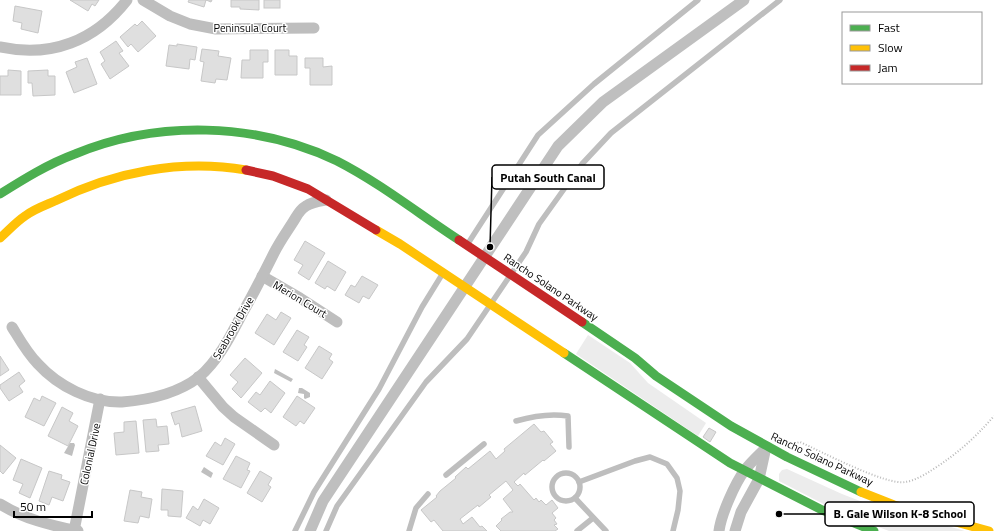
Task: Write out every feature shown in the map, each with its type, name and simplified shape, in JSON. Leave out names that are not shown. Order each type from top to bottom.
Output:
[{"type":"street","points":[[0,47],[15,50],[46,50],[75,42],[99,28],[118,11],[127,0]]},
{"type":"street","name":"Peninsula Court","points":[[143,0],[170,16],[190,24],[216,29],[314,28]]},
{"type":"street","name":"Rancho Solano Parkway","points":[[0,194],[43,167],[73,153],[106,142],[157,132],[204,130],[229,131],[261,137],[321,154],[371,182],[635,358],[663,380],[731,426],[767,447],[836,481],[894,505],[989,531]]},
{"type":"street","points":[[0,238],[26,215],[77,190],[112,178],[146,170],[182,166],[216,166],[273,176],[308,189],[400,244],[682,432],[744,471],[822,510],[874,531]]},
{"type":"street","name":"Seabrook Drive","points":[[12,327],[26,350],[38,365],[73,390],[100,400],[115,402],[137,401],[159,396],[181,387],[198,377],[213,363],[227,342],[281,238],[294,222],[299,212],[306,206],[326,200]]},
{"type":"street","name":"Merion Court","points":[[262,276],[337,322]]},
{"type":"street","points":[[198,377],[223,407],[234,417],[274,445]]},
{"type":"street","name":"Colonial Drive","points":[[75,531],[100,400]]},
{"type":"street","points":[[719,531],[727,505],[744,471],[767,447]]},
{"type":"street","points":[[735,531],[741,512],[759,479],[767,447]]},
{"type":"street","points":[[0,504],[13,512],[40,523],[75,531]]},
{"type":"lane","points":[[468,246],[538,135],[594,84],[698,0]]},
{"type":"lane","points":[[326,531],[337,506],[426,382],[467,339],[490,305],[507,273],[526,252],[539,224],[582,164],[611,133],[780,0]]},
{"type":"lane","points":[[295,531],[314,492],[379,388],[422,307],[443,273]]},
{"type":"lane","points":[[516,421],[535,416],[568,416],[569,447]]},
{"type":"lane","points":[[446,474],[484,444]]},
{"type":"lane","points":[[579,482],[635,461],[650,457],[667,464],[677,478],[680,491],[678,510],[673,531]]},
{"type":"lane","points":[[564,473],[573,475],[579,482],[580,490],[575,498],[567,501],[558,498],[552,491],[553,481],[556,477],[564,473]]},
{"type":"lane","points":[[409,531],[416,508],[428,494]]},
{"type":"lane","points":[[575,498],[606,531]]},
{"type":"lane","points":[[577,531],[593,518]]},
{"type":"path","points":[[794,447],[796,443],[800,442],[856,468],[894,482],[904,483],[924,475],[952,458],[976,436],[994,416]]},
{"type":"shaded area","points":[[588,335],[630,363],[648,383],[706,423],[698,436],[576,354]]},
{"type":"shaded area","points":[[275,369],[293,379],[291,382],[274,373]]},
{"type":"shaded area","points":[[299,388],[302,388],[310,393],[310,397],[305,399],[304,394],[298,393]]},
{"type":"shaded area","points":[[70,443],[74,443],[75,445],[72,456],[64,453]]},
{"type":"shaded area","points":[[204,467],[213,473],[211,478],[201,472]]},
{"type":"shaded area","points":[[787,469],[842,494],[896,515],[920,518],[965,531],[889,531],[839,512],[779,481],[779,474],[782,470]]},
{"type":"building","points":[[70,0],[99,0],[95,6],[92,4],[88,11]]},
{"type":"building","points":[[189,0],[206,0],[204,7],[188,2]]},
{"type":"building","points":[[231,0],[259,0],[259,10],[231,7]]},
{"type":"building","points":[[264,0],[280,0],[280,8],[264,8]]},
{"type":"building","points":[[15,6],[42,11],[38,33],[21,29],[22,23],[13,21]]},
{"type":"building","points":[[142,21],[156,36],[138,52],[131,44],[128,47],[120,37],[135,24],[137,26]]},
{"type":"building","points":[[116,41],[123,51],[119,53],[129,66],[110,79],[101,64],[105,61],[100,52]]},
{"type":"building","points":[[177,44],[197,47],[195,60],[190,59],[189,69],[166,66],[169,45],[177,46]]},
{"type":"building","points":[[202,49],[219,51],[218,56],[231,58],[227,80],[216,79],[215,83],[201,81],[204,62],[200,61]]},
{"type":"building","points":[[250,50],[268,50],[268,62],[263,62],[263,78],[241,78],[242,60],[250,60]]},
{"type":"building","points":[[275,50],[289,50],[289,56],[297,56],[297,75],[275,75]]},
{"type":"building","points":[[87,58],[97,84],[74,93],[66,72],[77,67],[75,62]]},
{"type":"building","points":[[305,58],[323,58],[323,67],[332,66],[332,85],[310,85],[310,68],[305,68]]},
{"type":"building","points":[[8,70],[21,71],[21,95],[0,95],[0,76],[8,76]]},
{"type":"building","points":[[48,70],[48,76],[55,76],[55,95],[33,96],[32,83],[28,83],[28,71]]},
{"type":"building","points":[[305,241],[325,253],[309,280],[298,273],[303,265],[294,260]]},
{"type":"building","points":[[328,261],[346,272],[335,291],[327,286],[325,289],[315,283]]},
{"type":"building","points":[[362,276],[378,285],[369,299],[363,296],[359,303],[345,295],[351,285],[355,287]]},
{"type":"building","points":[[281,312],[291,318],[274,345],[255,333],[267,314],[276,320]]},
{"type":"building","points":[[297,330],[309,337],[304,345],[307,347],[298,361],[283,352]]},
{"type":"building","points":[[319,346],[332,354],[329,359],[333,362],[322,379],[305,368]]},
{"type":"building","points":[[0,356],[9,370],[0,376]]},
{"type":"building","points":[[245,358],[262,373],[241,398],[232,389],[238,382],[230,375]]},
{"type":"building","points":[[19,372],[25,381],[19,386],[23,392],[9,401],[0,388],[0,385]]},
{"type":"building","points":[[270,381],[285,393],[271,413],[265,408],[261,412],[248,402],[256,392],[260,395]]},
{"type":"building","points":[[42,396],[56,403],[44,426],[25,417],[34,398],[40,401]]},
{"type":"building","points":[[297,396],[315,408],[304,424],[300,421],[296,426],[283,417]]},
{"type":"building","points":[[195,406],[202,431],[182,437],[179,423],[175,425],[171,413]]},
{"type":"building","points":[[62,407],[73,413],[69,421],[78,426],[68,446],[48,436]]},
{"type":"building","points":[[156,419],[157,427],[167,426],[169,444],[158,445],[159,451],[146,452],[143,420]]},
{"type":"building","points":[[136,421],[139,453],[116,455],[114,433],[124,432],[124,422]]},
{"type":"building","points":[[534,424],[541,432],[544,431],[553,442],[550,444],[556,451],[525,475],[524,473],[514,482],[518,486],[520,484],[534,500],[536,498],[539,502],[541,500],[546,505],[552,500],[558,508],[552,513],[556,518],[554,520],[557,524],[554,525],[558,529],[555,531],[501,531],[496,526],[502,520],[501,519],[510,512],[513,512],[503,499],[513,490],[506,481],[489,495],[491,497],[479,507],[478,505],[460,519],[463,524],[472,517],[480,527],[482,526],[487,531],[443,531],[434,520],[431,522],[421,510],[437,497],[436,496],[440,491],[456,478],[455,477],[466,467],[468,469],[490,451],[496,459],[505,451],[504,449]]},
{"type":"building","points":[[709,428],[716,432],[710,442],[703,437]]},
{"type":"building","points":[[225,438],[235,444],[223,465],[206,456],[215,442],[221,446]]},
{"type":"building","points":[[0,445],[16,458],[3,474],[0,471]]},
{"type":"building","points":[[236,456],[250,463],[247,470],[250,471],[241,488],[223,479]]},
{"type":"building","points":[[21,459],[42,468],[30,498],[19,493],[23,484],[13,480]]},
{"type":"building","points":[[49,471],[62,475],[61,479],[70,482],[63,501],[52,497],[49,505],[39,501]]},
{"type":"building","points":[[260,471],[272,478],[268,485],[271,487],[262,502],[247,493]]},
{"type":"building","points":[[162,489],[183,491],[181,517],[168,516],[168,510],[161,510]]},
{"type":"building","points":[[130,490],[142,492],[141,497],[152,499],[149,518],[140,516],[138,523],[124,521]]},
{"type":"building","points":[[204,499],[219,508],[210,524],[203,520],[200,526],[186,518],[193,506],[198,510]]},
{"type":"waterway","points":[[310,531],[323,501],[558,146],[603,102],[744,0]]},
{"type":"traffic: fast","points":[[0,194],[55,162],[106,143],[139,135],[173,131],[206,130],[240,133],[273,139],[306,148],[337,161],[384,189],[459,240]]},
{"type":"traffic: fast","points":[[582,322],[635,358],[656,376],[731,426],[787,457],[861,492]]},
{"type":"traffic: fast","points":[[564,353],[730,463],[822,510],[874,531]]},
{"type":"traffic: slow","points":[[0,238],[22,218],[36,209],[100,182],[148,170],[172,167],[197,166],[246,170]]},
{"type":"traffic: slow","points":[[376,230],[400,244],[564,353]]},
{"type":"traffic: slow","points":[[861,492],[894,505],[989,531]]},
{"type":"traffic: jam","points":[[246,170],[273,176],[308,189],[376,230]]},
{"type":"traffic: jam","points":[[459,240],[582,322]]},
{"type":"place","name":"Putah South Canal","points":[[490,247]]},
{"type":"place","name":"B. Gale Wilson K-8 School","points":[[779,514]]}]
